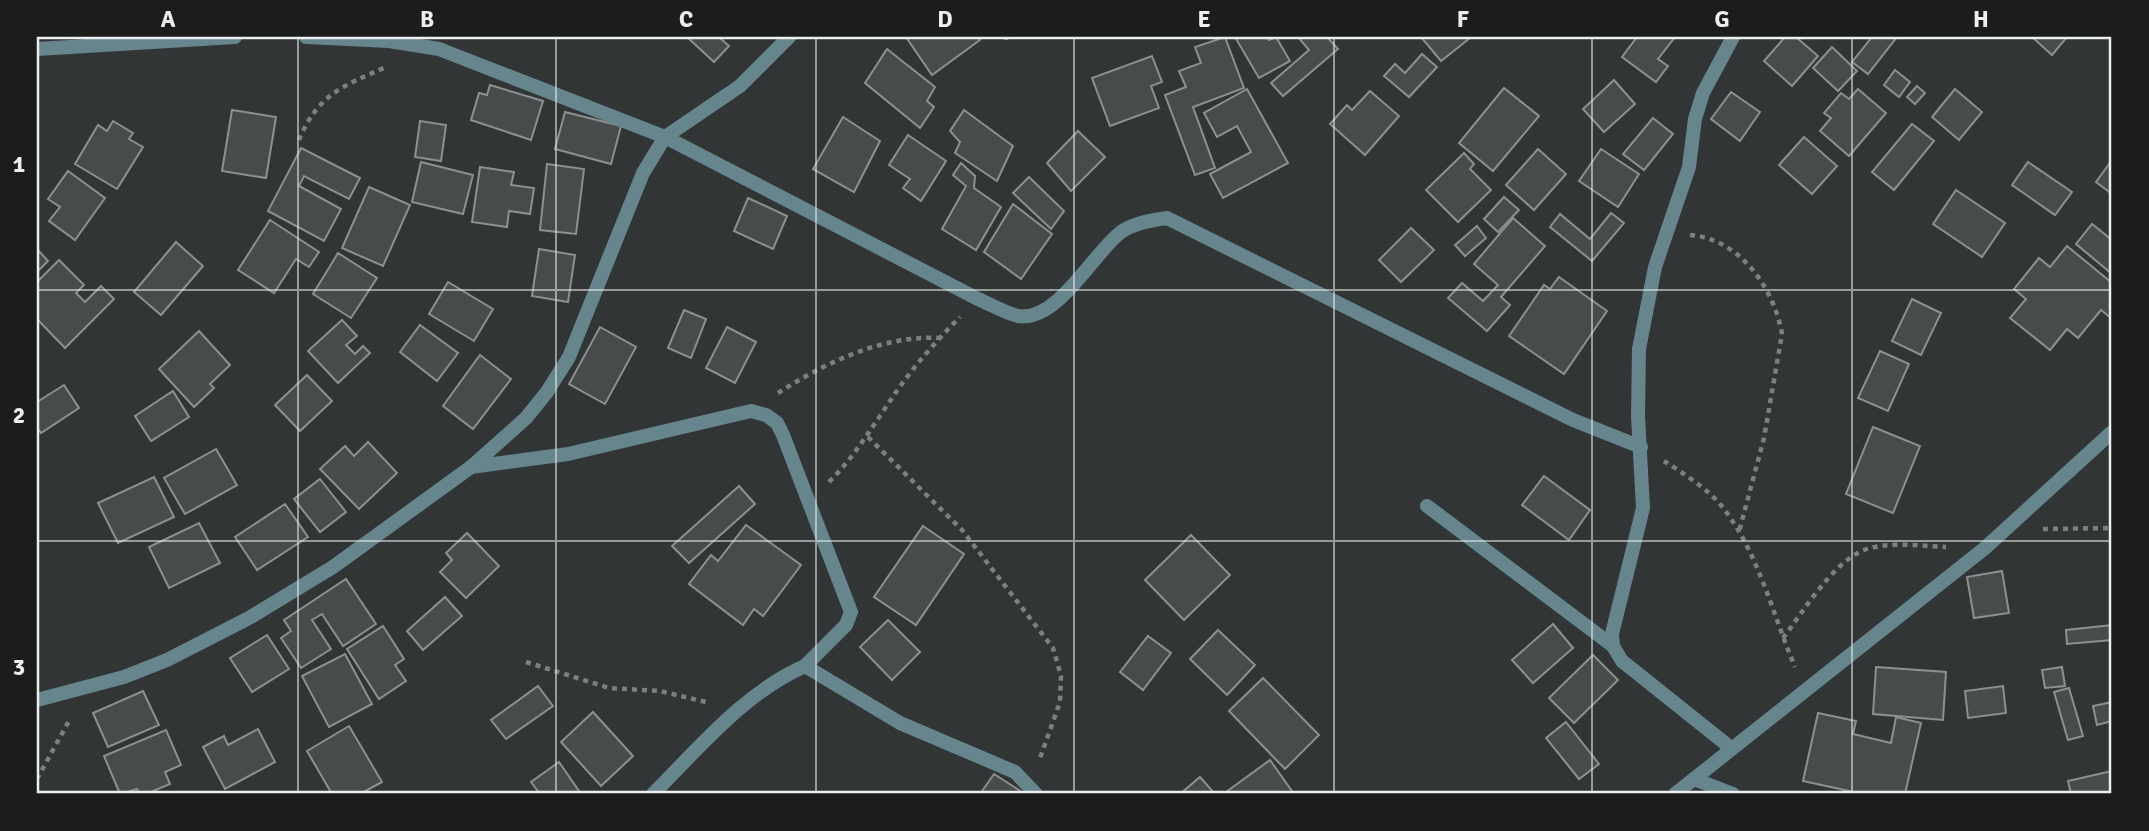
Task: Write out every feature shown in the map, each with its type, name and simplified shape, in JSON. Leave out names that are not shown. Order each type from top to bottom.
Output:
[{"type":"street","points":[[37,49],[235,37]]},
{"type":"street","points":[[306,37],[359,38],[439,49],[665,137],[978,299],[1017,316],[1038,313],[1060,298],[1121,232],[1144,221],[1167,218],[1573,420],[1641,447]]},
{"type":"street","points":[[428,37],[439,49]]},
{"type":"street","points":[[37,700],[124,677],[167,660],[249,618],[333,568],[471,467],[526,418],[547,392],[569,357],[643,173],[665,137],[740,86],[789,37]]},
{"type":"street","points":[[1613,646],[1614,621],[1643,508],[1639,349],[1665,235],[1689,167],[1695,119],[1703,93],[1733,37]]},
{"type":"street","points":[[471,467],[568,454],[751,411],[766,415],[777,423],[810,501],[851,612],[846,625],[805,666],[785,675],[742,708],[653,794]]},
{"type":"street","points":[[1675,794],[1985,548],[2112,432]]},
{"type":"street","points":[[1427,506],[1613,646],[1634,671],[1675,700],[1731,748]]},
{"type":"street","points":[[805,666],[900,723],[1002,765],[1032,789]]},
{"type":"street","points":[[1694,779],[1733,794]]},
{"type":"path","points":[[299,140],[306,122],[328,95],[393,64],[414,45]]},
{"type":"path","points":[[1665,235],[1694,234],[1742,256],[1753,266],[1780,320],[1782,334],[1779,367],[1764,438],[1738,532]]},
{"type":"path","points":[[810,501],[847,465],[889,403],[940,338],[978,299]]},
{"type":"path","points":[[751,411],[792,384],[852,352],[914,337],[940,338]]},
{"type":"path","points":[[868,437],[962,530],[1054,648],[1060,676],[1060,702],[1032,789]]},
{"type":"path","points":[[1641,447],[1670,465],[1719,503],[1752,556],[1805,690]]},
{"type":"path","points":[[2001,534],[2112,528]]},
{"type":"path","points":[[1783,638],[1843,564],[1862,551],[1898,546],[1985,548]]},
{"type":"path","points":[[526,662],[609,688],[660,691],[742,708]]},
{"type":"path","points":[[37,779],[88,687]]},
{"type":"building","points":[[687,37],[719,37],[729,46],[714,62]]},
{"type":"building","points":[[906,37],[977,37],[980,40],[932,75]]},
{"type":"building","points":[[1225,37],[1244,88],[1193,107],[1215,168],[1195,175],[1165,95],[1186,87],[1179,71],[1201,63],[1195,47]]},
{"type":"building","points":[[1235,37],[1267,37],[1269,40],[1276,37],[1290,61],[1259,78]]},
{"type":"building","points":[[1298,37],[1327,37],[1338,49],[1283,96],[1271,83],[1309,50]]},
{"type":"building","points":[[1421,37],[1469,37],[1470,38],[1441,61]]},
{"type":"building","points":[[1637,37],[1675,37],[1658,59],[1668,66],[1656,82],[1622,57]]},
{"type":"building","points":[[1785,37],[1796,37],[1818,56],[1792,86],[1764,61]]},
{"type":"building","points":[[1872,37],[1897,37],[1868,74],[1852,62]]},
{"type":"building","points":[[2032,37],[2067,37],[2052,55]]},
{"type":"building","points":[[1832,47],[1857,71],[1838,91],[1813,68]]},
{"type":"building","points":[[887,49],[935,87],[927,101],[934,107],[920,128],[865,83]]},
{"type":"building","points":[[1422,54],[1437,67],[1409,97],[1384,76],[1395,64],[1405,73]]},
{"type":"building","points":[[1152,56],[1162,82],[1151,86],[1159,108],[1110,126],[1092,78]]},
{"type":"building","points":[[1895,70],[1910,82],[1899,97],[1884,85]]},
{"type":"building","points":[[1614,80],[1635,104],[1604,132],[1583,109]]},
{"type":"building","points":[[490,85],[543,101],[531,140],[471,120],[479,93],[487,95]]},
{"type":"building","points":[[1917,86],[1925,93],[1915,104],[1907,97]]},
{"type":"building","points":[[1504,88],[1539,116],[1493,171],[1459,143]]},
{"type":"building","points":[[1247,89],[1288,163],[1223,198],[1210,174],[1251,152],[1237,126],[1217,137],[1204,113]]},
{"type":"building","points":[[1858,89],[1886,113],[1849,156],[1820,131],[1831,118],[1824,113],[1841,93],[1849,99]]},
{"type":"building","points":[[1955,89],[1982,112],[1959,140],[1932,117]]},
{"type":"building","points":[[1370,91],[1399,116],[1365,155],[1330,124],[1347,105],[1352,110]]},
{"type":"building","points":[[1731,92],[1760,112],[1740,141],[1711,119]]},
{"type":"building","points":[[232,110],[276,117],[266,178],[222,171]]},
{"type":"building","points":[[964,110],[1013,146],[997,181],[955,153],[960,142],[950,131]]},
{"type":"building","points":[[565,112],[621,126],[611,164],[555,149]]},
{"type":"building","points":[[843,117],[880,141],[854,192],[813,169]]},
{"type":"building","points":[[1653,118],[1673,134],[1644,170],[1623,154]]},
{"type":"building","points":[[113,121],[133,133],[129,139],[143,147],[117,189],[75,164],[98,125],[107,131]]},
{"type":"building","points":[[420,121],[446,125],[441,161],[415,157]]},
{"type":"building","points":[[1912,124],[1934,141],[1894,190],[1872,172]]},
{"type":"building","points":[[1078,131],[1105,157],[1071,191],[1047,163]]},
{"type":"building","points":[[908,135],[946,161],[921,201],[903,188],[910,179],[889,165]]},
{"type":"building","points":[[1804,137],[1837,166],[1812,194],[1779,165]]},
{"type":"building","points":[[301,148],[360,178],[349,199],[304,176],[299,186],[341,209],[324,241],[268,211]]},
{"type":"building","points":[[1538,149],[1566,174],[1534,210],[1506,185]]},
{"type":"building","points":[[1601,149],[1639,174],[1618,207],[1579,181]]},
{"type":"building","points":[[1464,153],[1474,164],[1470,169],[1491,190],[1458,222],[1426,190]]},
{"type":"building","points":[[2112,160],[2112,194],[2096,182]]},
{"type":"building","points":[[421,162],[473,175],[463,214],[412,202]]},
{"type":"building","points":[[2028,162],[2072,192],[2055,215],[2012,185]]},
{"type":"building","points":[[961,163],[975,176],[974,188],[1001,207],[976,250],[942,229],[966,186],[953,175]]},
{"type":"building","points":[[547,164],[584,169],[576,234],[540,230]]},
{"type":"building","points":[[480,167],[514,172],[511,185],[534,188],[530,214],[509,211],[507,227],[472,222]]},
{"type":"building","points":[[68,171],[105,198],[75,240],[49,221],[60,207],[48,199]]},
{"type":"building","points":[[1029,177],[1064,211],[1051,229],[1013,193]]},
{"type":"building","points":[[369,187],[410,205],[383,266],[342,248]]},
{"type":"building","points":[[1956,190],[2005,223],[1982,257],[1933,224]]},
{"type":"building","points":[[1504,197],[1519,210],[1498,232],[1484,219]]},
{"type":"building","points":[[748,198],[787,216],[773,249],[734,231]]},
{"type":"building","points":[[1013,204],[1052,234],[1021,279],[984,252]]},
{"type":"building","points":[[1611,213],[1624,223],[1592,261],[1550,227],[1560,214],[1590,239]]},
{"type":"building","points":[[1513,218],[1545,246],[1501,297],[1510,305],[1487,331],[1448,298],[1462,283],[1483,301],[1498,285],[1474,264]]},
{"type":"building","points":[[270,220],[319,252],[309,267],[296,259],[274,293],[238,270]]},
{"type":"building","points":[[2092,224],[2112,240],[2112,274],[2076,244]]},
{"type":"building","points":[[1477,226],[1486,238],[1465,256],[1455,245]]},
{"type":"building","points":[[1411,228],[1434,250],[1401,282],[1379,260]]},
{"type":"building","points":[[176,242],[203,266],[161,315],[134,292]]},
{"type":"building","points":[[2067,246],[2112,283],[2112,319],[2101,310],[2078,338],[2067,329],[2050,350],[2010,318],[2026,299],[2014,289],[2039,258],[2050,267]]},
{"type":"building","points":[[37,249],[48,261],[37,272]]},
{"type":"building","points":[[539,249],[575,255],[568,302],[532,296]]},
{"type":"building","points":[[338,253],[377,278],[351,318],[313,294]]},
{"type":"building","points":[[59,260],[84,285],[76,293],[85,302],[101,286],[114,299],[65,348],[37,319],[37,282]]},
{"type":"building","points":[[1559,277],[1607,311],[1564,374],[1509,336],[1544,285],[1550,289]]},
{"type":"building","points":[[448,282],[493,309],[474,341],[429,314]]},
{"type":"building","points":[[1912,299],[1941,313],[1921,355],[1892,341]]},
{"type":"building","points":[[684,310],[706,319],[691,358],[668,348]]},
{"type":"building","points":[[342,320],[357,336],[346,345],[355,354],[363,346],[370,353],[338,383],[308,351]]},
{"type":"building","points":[[420,325],[458,353],[437,381],[400,352]]},
{"type":"building","points":[[600,327],[636,347],[605,404],[569,384]]},
{"type":"building","points":[[727,327],[756,342],[735,383],[706,368]]},
{"type":"building","points":[[199,331],[230,365],[210,384],[214,388],[194,407],[159,369]]},
{"type":"building","points":[[1880,351],[1909,364],[1888,411],[1858,398]]},
{"type":"building","points":[[480,355],[511,379],[473,429],[443,406]]},
{"type":"building","points":[[307,375],[332,401],[300,431],[275,405]]},
{"type":"building","points":[[64,385],[79,408],[41,433],[37,427],[37,402]]},
{"type":"building","points":[[173,391],[189,417],[151,441],[135,416]]},
{"type":"building","points":[[1873,427],[1920,446],[1893,513],[1846,494]]},
{"type":"building","points":[[368,442],[397,473],[359,509],[320,469],[345,446],[354,456]]},
{"type":"building","points":[[216,449],[237,485],[185,514],[164,478]]},
{"type":"building","points":[[1544,476],[1590,510],[1569,540],[1522,505]]},
{"type":"building","points":[[154,477],[174,517],[118,543],[98,503]]},
{"type":"building","points":[[320,479],[346,512],[320,532],[294,499]]},
{"type":"building","points":[[739,486],[755,504],[689,563],[672,546]]},
{"type":"building","points":[[285,504],[308,537],[257,570],[235,537]]},
{"type":"building","points":[[199,523],[220,563],[169,588],[149,547]]},
{"type":"building","points":[[746,525],[801,565],[763,616],[754,609],[743,625],[689,584],[711,555],[718,561]]},
{"type":"building","points":[[923,526],[964,554],[916,625],[874,597]]},
{"type":"building","points":[[467,533],[499,566],[466,598],[440,572],[452,560],[446,553]]},
{"type":"building","points":[[1191,535],[1230,575],[1184,620],[1145,580]]},
{"type":"building","points":[[2002,571],[2009,613],[1974,618],[1967,577]]},
{"type":"building","points":[[346,579],[376,624],[343,646],[322,614],[312,620],[331,649],[301,668],[281,638],[291,631],[284,620]]},
{"type":"building","points":[[445,597],[462,616],[423,650],[407,631]]},
{"type":"building","points":[[888,620],[920,652],[892,680],[860,647]]},
{"type":"building","points":[[1553,624],[1573,648],[1533,683],[1512,660]]},
{"type":"building","points":[[2112,625],[2112,640],[2067,644],[2066,630]]},
{"type":"building","points":[[383,626],[404,659],[395,665],[406,681],[379,699],[347,649]]},
{"type":"building","points":[[1218,630],[1255,665],[1227,695],[1190,659]]},
{"type":"building","points":[[267,635],[289,669],[252,692],[230,658]]},
{"type":"building","points":[[1148,636],[1171,653],[1143,690],[1120,672]]},
{"type":"building","points":[[345,654],[372,704],[329,727],[302,676]]},
{"type":"building","points":[[1593,655],[1618,680],[1574,723],[1549,698]]},
{"type":"building","points":[[1876,667],[1946,672],[1943,720],[1873,714]]},
{"type":"building","points":[[2062,667],[2065,686],[2045,688],[2042,670]]},
{"type":"building","points":[[1263,678],[1319,735],[1285,769],[1229,711]]},
{"type":"building","points":[[538,686],[553,706],[506,739],[491,720]]},
{"type":"building","points":[[2003,686],[2006,713],[1968,718],[1965,691]]},
{"type":"building","points":[[2069,688],[2083,736],[2068,740],[2054,692]]},
{"type":"building","points":[[143,691],[159,725],[108,747],[93,713]]},
{"type":"building","points":[[2112,702],[2112,721],[2097,725],[2093,706]]},
{"type":"building","points":[[593,712],[633,756],[601,786],[561,742]]},
{"type":"building","points":[[1818,713],[1856,721],[1853,734],[1891,743],[1896,717],[1921,723],[1905,794],[1863,794],[1803,781]]},
{"type":"building","points":[[1566,722],[1599,764],[1579,779],[1546,738]]},
{"type":"building","points":[[349,726],[382,782],[360,794],[332,794],[307,751]]},
{"type":"building","points":[[258,729],[275,762],[225,789],[203,747],[224,736],[228,745]]},
{"type":"building","points":[[166,730],[181,765],[165,772],[170,784],[146,794],[139,794],[137,789],[120,794],[104,756]]},
{"type":"building","points":[[1270,760],[1294,794],[1226,792]]},
{"type":"building","points":[[559,762],[581,794],[540,794],[531,782]]},
{"type":"building","points":[[2112,771],[2112,794],[2071,794],[2068,781]]},
{"type":"building","points":[[994,774],[1022,792],[1021,794],[980,794]]},
{"type":"building","points":[[1200,777],[1215,794],[1180,794]]}]
